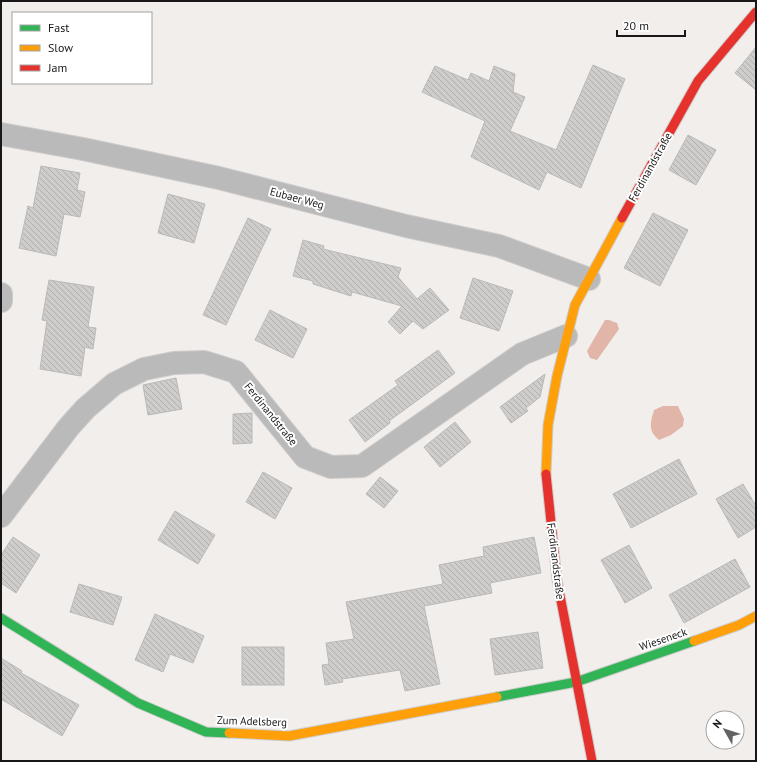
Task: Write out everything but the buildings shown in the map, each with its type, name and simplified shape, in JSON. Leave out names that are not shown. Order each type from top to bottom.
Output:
[{"type":"street","name":"Ferdinandstraße","points":[[592,761],[557,580],[546,475],[548,425],[566,336],[575,305],[698,81],[756,12]]},
{"type":"street","name":"Eubaer Weg","points":[[1,134],[83,149],[219,178],[406,226],[499,246],[589,279]]},
{"type":"street","points":[[1,294],[1,301]]},
{"type":"street","name":"Ferdinandstraße","points":[[1,516],[68,428],[85,409],[114,384],[144,369],[174,363],[204,362],[236,372],[305,457],[331,467],[362,466],[522,354],[566,336]]},
{"type":"street","name":"Wieseneck","points":[[576,682],[739,625],[756,616]]},
{"type":"street","name":"Zum Adelsberg","points":[[1,618],[138,703],[206,732],[289,736],[576,682]]},
{"type":"shaded area","points":[[605,320],[617,323],[619,329],[597,360],[590,358],[587,351]]},
{"type":"shaded area","points":[[663,406],[678,406],[684,419],[683,426],[671,435],[659,440],[653,433],[651,423],[654,410]]},
{"type":"traffic: fast","points":[[1,618],[138,703],[206,732],[229,733]]},
{"type":"traffic: fast","points":[[497,697],[576,682],[694,641]]},
{"type":"traffic: slow","points":[[546,474],[548,425],[557,376],[575,305],[622,218]]},
{"type":"traffic: slow","points":[[694,641],[739,625],[756,616]]},
{"type":"traffic: slow","points":[[229,733],[289,736],[497,697]]},
{"type":"traffic: jam","points":[[622,218],[698,81],[756,12]]},
{"type":"traffic: jam","points":[[546,474],[557,580],[592,761]]}]
